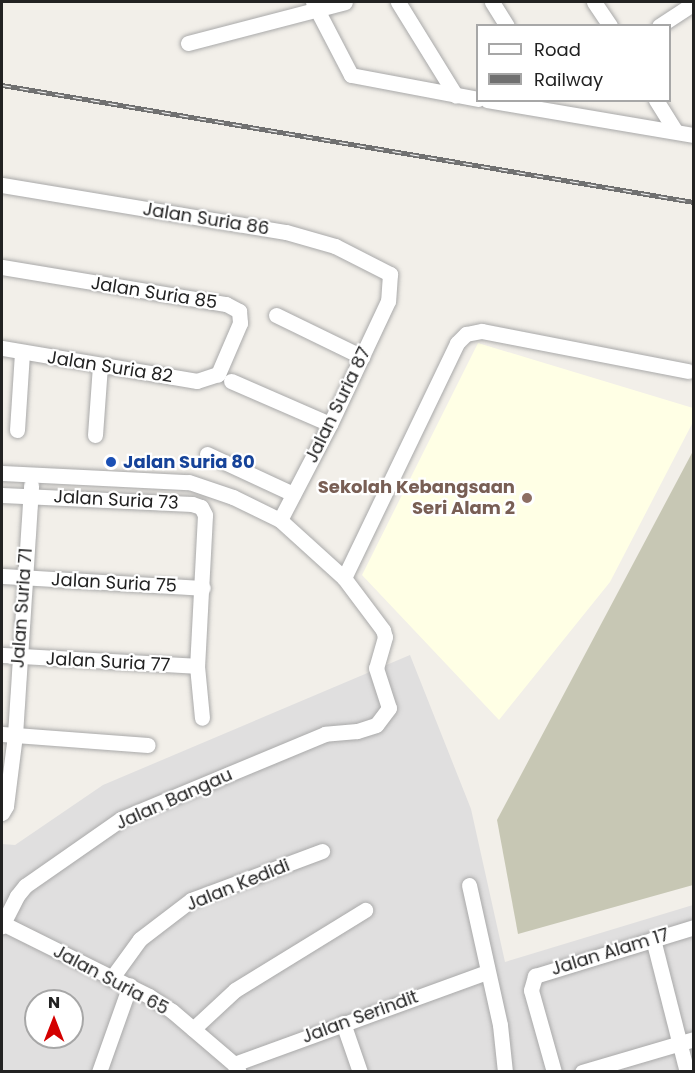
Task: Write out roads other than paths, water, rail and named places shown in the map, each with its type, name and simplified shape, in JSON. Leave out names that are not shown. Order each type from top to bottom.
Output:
[{"type":"street","points":[[188,43],[314,6],[345,2]]},
{"type":"street","points":[[398,2],[456,96]]},
{"type":"street","points":[[492,2],[506,24]]},
{"type":"street","points":[[594,2],[609,24]]},
{"type":"street","points":[[314,6],[351,75],[476,99]]},
{"type":"street","points":[[662,24],[690,7]]},
{"type":"street","points":[[499,102],[693,135]]},
{"type":"street","points":[[657,102],[675,131]]},
{"type":"street","name":"Jalan Suria 86","points":[[2,185],[308,238],[335,246],[390,274],[391,288]]},
{"type":"street","name":"Jalan Suria 85","points":[[2,267],[226,304],[239,311],[240,323],[224,377]]},
{"type":"street","name":"Jalan Suria 87","points":[[280,520],[330,424],[388,301],[391,288]]},
{"type":"street","points":[[276,315],[362,357]]},
{"type":"street","points":[[2,473],[189,482],[233,497],[280,520],[344,578],[457,343],[466,334],[482,331],[688,371]]},
{"type":"street","name":"Jalan Suria 82","points":[[2,348],[197,381],[224,377]]},
{"type":"street","points":[[17,430],[22,352]]},
{"type":"street","points":[[95,435],[100,365]]},
{"type":"street","points":[[224,377],[330,424]]},
{"type":"street","points":[[207,454],[293,494]]},
{"type":"street","name":"Jalan Suria 71","points":[[2,813],[6,806],[8,735],[19,656],[31,474]]},
{"type":"street","name":"Jalan Suria 73","points":[[2,495],[192,504],[201,507],[205,515],[203,588]]},
{"type":"street","name":"Jalan Suria 75","points":[[2,576],[203,588]]},
{"type":"street","name":"Jalan Bangau","points":[[2,924],[25,886],[121,819],[325,734],[357,731],[376,725],[388,708],[376,668],[385,637],[365,603],[344,578]]},
{"type":"street","points":[[202,718],[197,666],[203,588]]},
{"type":"street","name":"Jalan Suria 77","points":[[2,655],[197,666]]},
{"type":"street","points":[[8,735],[148,745]]},
{"type":"street","name":"Jalan Kedidi","points":[[111,979],[140,939],[191,900],[322,851]]},
{"type":"street","points":[[469,885],[500,1025],[506,1071]]},
{"type":"street","points":[[193,1029],[236,990],[364,910]]},
{"type":"street","name":"Jalan Suria 65","points":[[2,924],[111,979],[130,986],[172,1011],[236,1068]]},
{"type":"street","name":"Jalan Alam 17","points":[[554,1071],[531,984],[539,974],[693,927]]},
{"type":"street","points":[[653,939],[686,1041],[687,1071]]},
{"type":"street","name":"Jalan Serindit","points":[[236,1068],[344,1023],[488,972]]},
{"type":"street","points":[[99,1071],[130,986]]},
{"type":"street","points":[[344,1023],[360,1071]]},
{"type":"street","points":[[582,1071],[686,1041]]},
{"type":"railway","points":[[2,85],[694,202]]},
{"type":"place","name":"Jalan Suria 80","points":[[111,462]]},
{"type":"place","name":"Sekolah Kebangsaan Seri Alam 2","points":[[527,498]]}]
